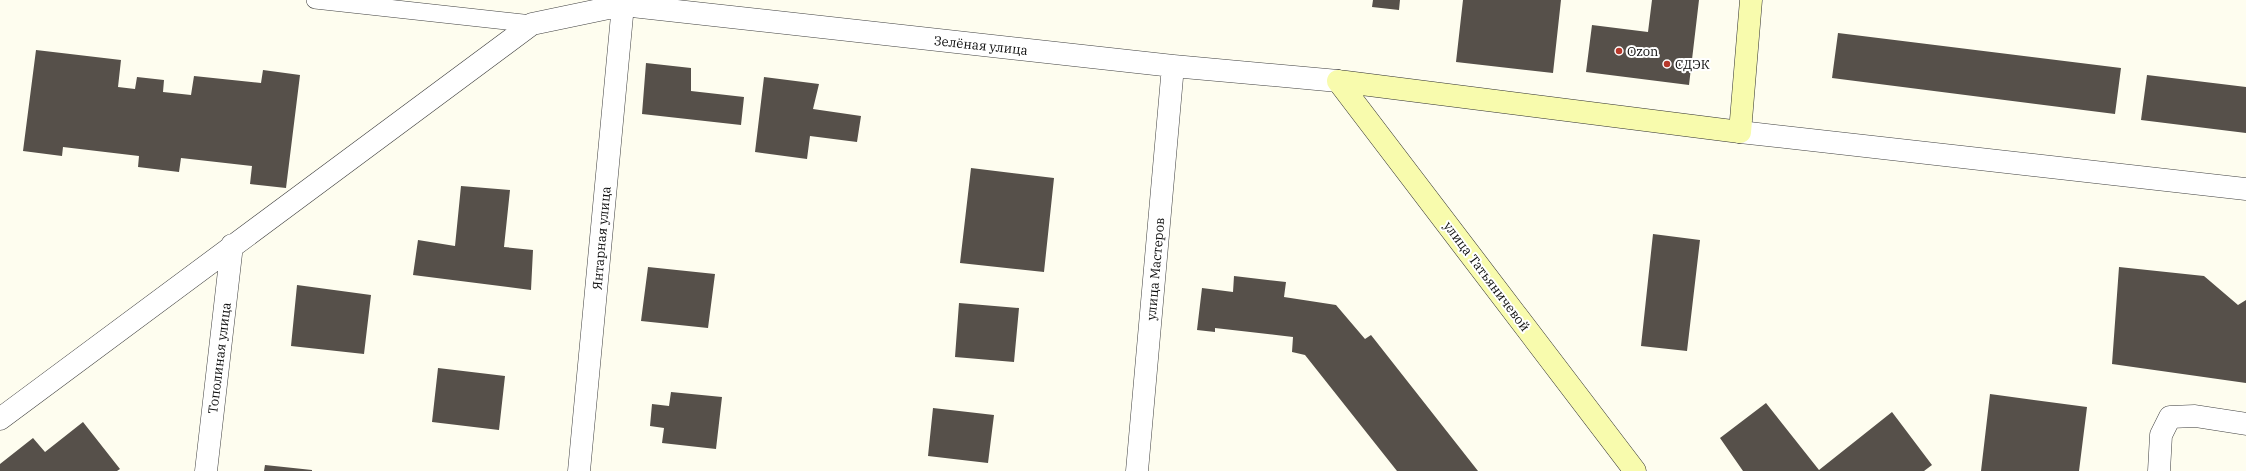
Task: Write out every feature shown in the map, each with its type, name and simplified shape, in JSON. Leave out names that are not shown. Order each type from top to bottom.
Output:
[{"type":"street","points":[[1740,132],[1751,0]]},
{"type":"street","name":"Зелёная улица","points":[[532,24],[623,5],[1173,66],[1338,81]]},
{"type":"street","name":"Янтарная улица","points":[[579,471],[623,5]]},
{"type":"street","points":[[0,419],[232,245],[532,24]]},
{"type":"street","name":"улица Мастеров","points":[[1137,471],[1173,66]]},
{"type":"street","points":[[1338,81],[1740,132],[2246,189]]},
{"type":"street","name":"улица Татьяничевой","points":[[1338,81],[1635,471]]},
{"type":"street","name":"Тополиная улица","points":[[206,471],[232,245]]},
{"type":"street","points":[[2159,471],[2161,435],[2170,417],[2195,416],[2246,424]]},
{"type":"lane","points":[[315,0],[532,24]]},
{"type":"building","points":[[1373,0],[1400,0],[1399,10],[1372,7]]},
{"type":"building","points":[[1463,0],[1561,0],[1553,73],[1456,62]]},
{"type":"building","points":[[1652,0],[1699,0],[1689,85],[1586,72],[1592,25],[1648,32]]},
{"type":"building","points":[[1838,33],[2121,68],[2115,114],[1832,78]]},
{"type":"building","points":[[36,50],[121,60],[118,87],[135,89],[137,77],[164,80],[163,92],[191,95],[194,76],[261,83],[263,70],[300,75],[286,188],[250,184],[252,166],[181,158],[179,172],[138,167],[139,156],[63,147],[62,156],[23,151]]},
{"type":"building","points":[[646,63],[691,68],[691,91],[744,97],[741,125],[642,114]]},
{"type":"building","points":[[2147,75],[2246,87],[2246,133],[2141,120]]},
{"type":"building","points":[[764,77],[819,84],[813,109],[861,116],[857,142],[810,136],[807,159],[755,152]]},
{"type":"building","points":[[971,168],[1054,178],[1044,272],[960,263]]},
{"type":"building","points":[[461,186],[510,190],[504,247],[533,250],[531,290],[413,275],[418,240],[455,246]]},
{"type":"building","points":[[1653,234],[1700,240],[1687,351],[1641,346]]},
{"type":"building","points":[[648,267],[715,274],[708,328],[641,321]]},
{"type":"building","points":[[2119,267],[2204,276],[2238,305],[2246,300],[2246,383],[2112,364]]},
{"type":"building","points":[[1234,276],[1286,282],[1284,297],[1336,305],[1365,339],[1371,335],[1478,471],[1397,471],[1305,355],[1292,352],[1293,337],[1215,328],[1215,332],[1197,330],[1202,288],[1233,292]]},
{"type":"building","points":[[297,285],[371,295],[364,354],[291,346]]},
{"type":"building","points":[[959,303],[1019,308],[1014,362],[955,357]]},
{"type":"building","points":[[438,368],[505,376],[499,430],[432,422]]},
{"type":"building","points":[[671,392],[722,397],[716,449],[662,443],[664,428],[650,426],[652,404],[669,406]]},
{"type":"building","points":[[1990,394],[2087,407],[2079,471],[1981,471]]},
{"type":"building","points":[[1766,403],[1819,470],[1892,412],[1932,465],[1924,471],[1743,471],[1720,438]]},
{"type":"building","points":[[933,408],[994,415],[988,463],[928,456]]},
{"type":"building","points":[[83,422],[120,469],[117,471],[0,471],[0,464],[33,438],[45,452]]},
{"type":"building","points":[[265,465],[312,470],[312,471],[264,471]]},
{"type":"place","name":"Ozon","points":[[1619,51]]},
{"type":"place","name":"СДЭК","points":[[1667,64]]}]
